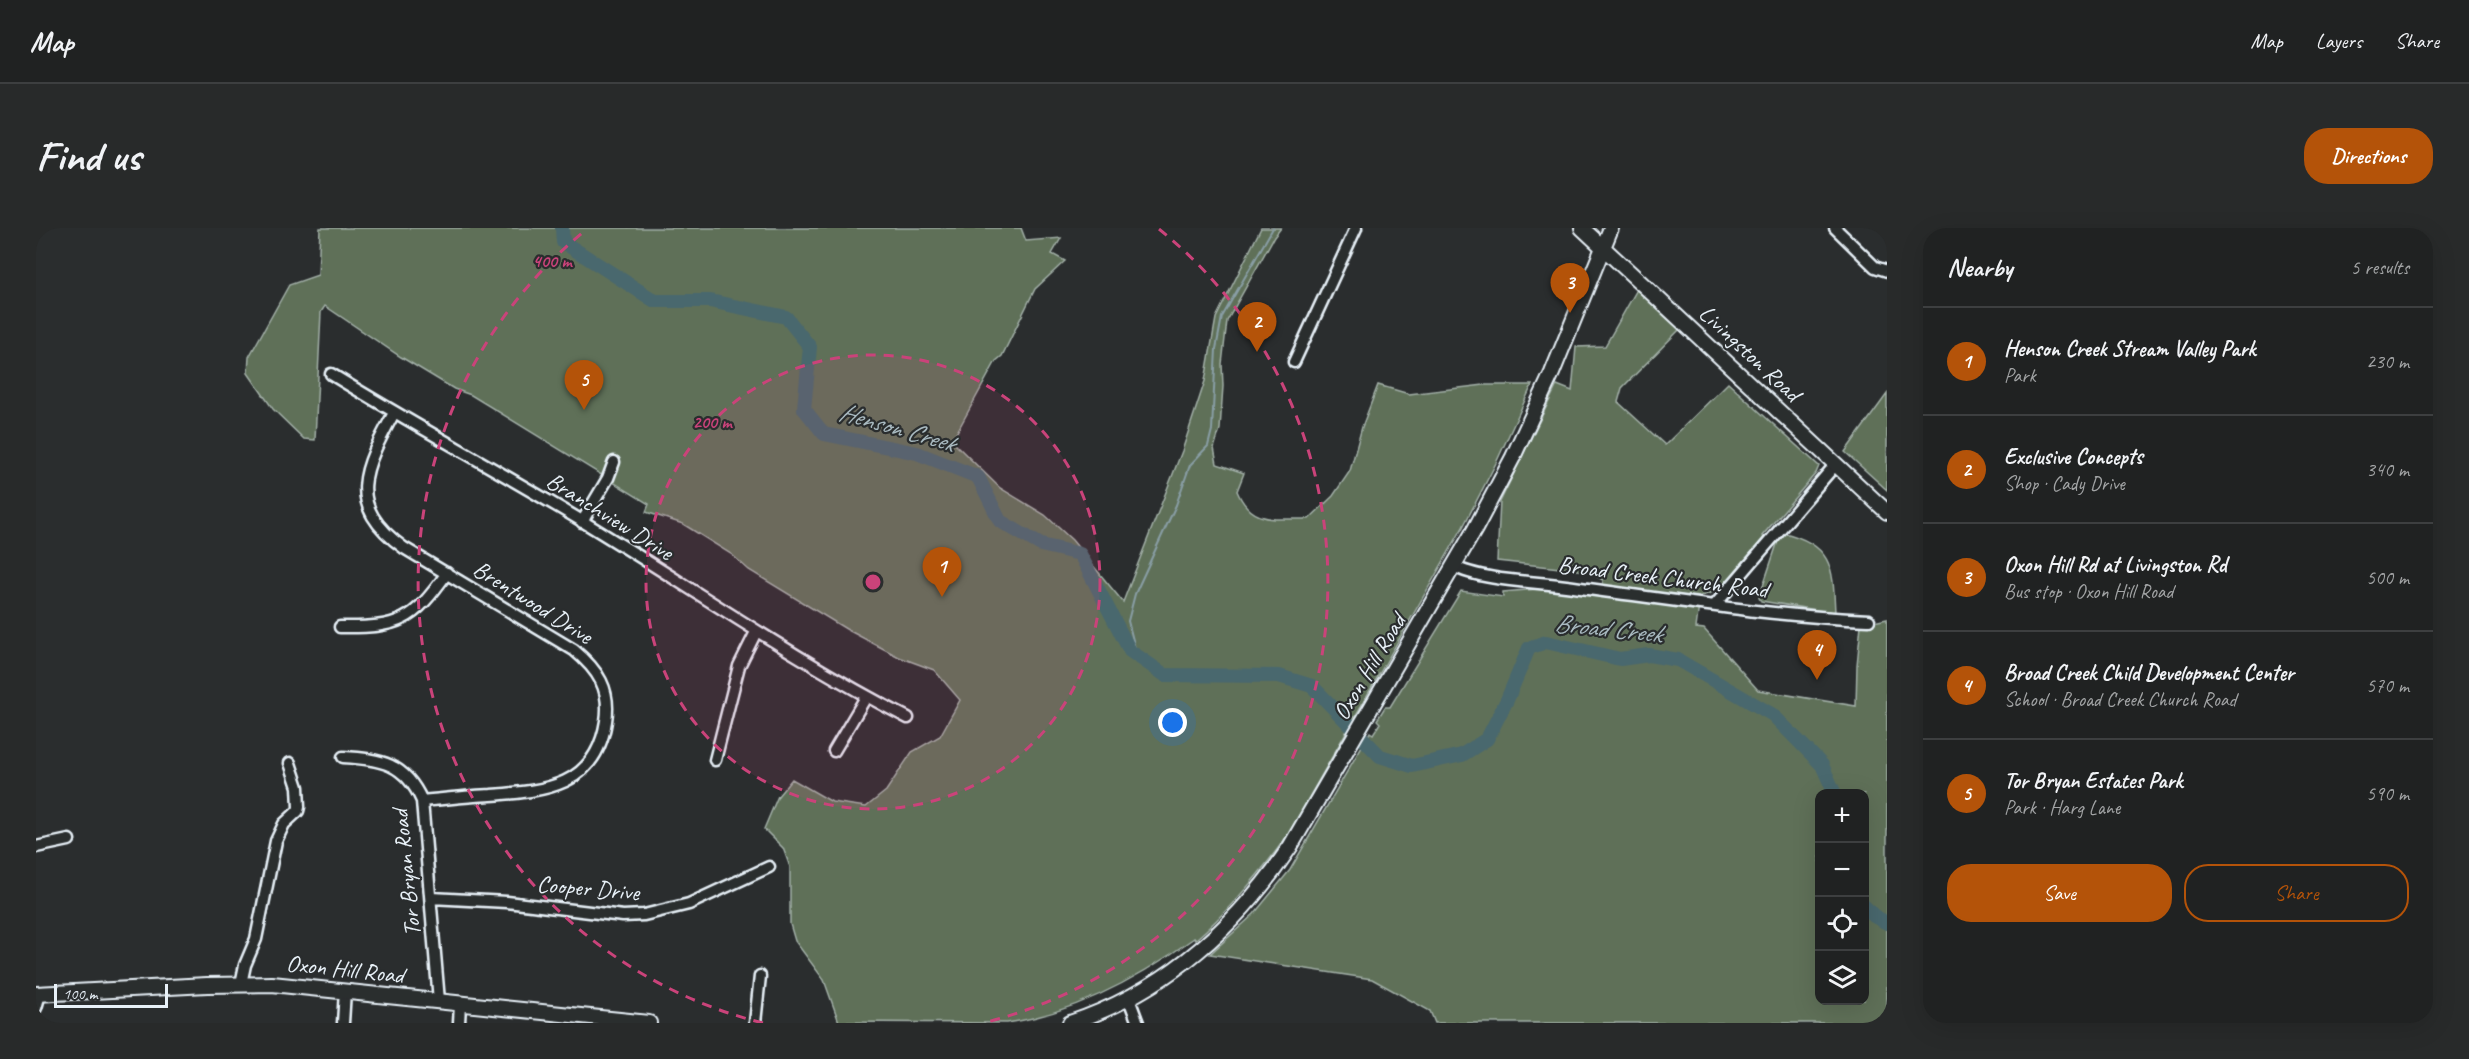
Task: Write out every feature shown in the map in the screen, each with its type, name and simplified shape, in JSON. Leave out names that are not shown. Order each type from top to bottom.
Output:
[{"type":"main road","name":"Livingston Road","points":[[1582,228],[1887,512]]},
{"type":"main road","name":"Oxon Hill Road","points":[[1070,1023],[1129,999],[1161,979],[1205,946],[1248,904],[1290,847],[1454,566],[1513,457],[1552,373],[1611,228]]},
{"type":"main road","name":"Oxon Hill Road","points":[[38,994],[241,984],[345,991],[439,1001],[565,1019],[649,1023]]},
{"type":"street","points":[[1294,362],[1356,228]]},
{"type":"street","points":[[1835,228],[1875,267],[1887,271]]},
{"type":"street","name":"Branchview Drive","points":[[331,374],[582,522],[756,632],[866,697],[908,718]]},
{"type":"street","name":"Brentwood Drive","points":[[394,413],[371,456],[367,469],[366,490],[369,510],[381,531],[558,640],[589,663],[604,684],[608,696],[608,711],[602,741],[581,771],[556,787],[528,792],[422,801]]},
{"type":"street","points":[[582,522],[608,478],[614,462]]},
{"type":"street","points":[[1715,605],[1836,464]]},
{"type":"street","name":"Broad Creek Church Road","points":[[1454,566],[1463,571],[1503,578],[1715,605],[1869,620]]},
{"type":"street","points":[[340,627],[382,626],[409,617],[420,608],[447,573]]},
{"type":"street","points":[[715,760],[737,673],[756,632]]},
{"type":"street","points":[[834,751],[866,697]]},
{"type":"street","name":"Tor Bryan Road","points":[[343,757],[379,760],[390,764],[412,783],[422,801],[439,1001]]},
{"type":"street","points":[[241,984],[245,965],[256,939],[276,841],[284,824],[298,811],[299,807],[298,787],[290,763]]},
{"type":"street","points":[[36,847],[69,840]]},
{"type":"street","name":"Cooper Drive","points":[[431,898],[517,903],[623,916],[644,915],[689,904],[769,867]]},
{"type":"street","points":[[755,1023],[759,976]]},
{"type":"street","points":[[343,1023],[345,991]]},
{"type":"street","points":[[36,1008],[38,994]]},
{"type":"street","points":[[1129,999],[1138,1023]]},
{"type":"street","points":[[459,1023],[460,1004]]},
{"type":"green space","points":[[320,228],[1021,228],[1026,241],[1061,238],[1052,254],[1065,261],[1035,289],[1002,356],[996,361],[952,441],[1000,488],[1045,515],[1072,540],[1123,602],[1182,451],[1205,381],[1216,318],[1261,228],[1281,228],[1227,321],[1222,364],[1220,429],[1214,448],[1217,464],[1244,473],[1237,491],[1250,510],[1258,515],[1276,519],[1309,519],[1333,496],[1350,471],[1362,427],[1378,385],[1409,394],[1484,385],[1532,385],[1463,527],[1287,836],[1244,891],[1195,940],[1194,938],[1151,967],[1105,992],[1032,1018],[1007,1023],[839,1022],[824,980],[795,941],[790,924],[790,867],[783,848],[764,829],[778,796],[792,779],[832,802],[866,807],[886,791],[912,752],[940,736],[960,700],[934,670],[899,657],[846,629],[749,570],[731,554],[683,524],[646,512],[649,504],[471,395],[454,389],[401,357],[325,306],[321,312],[315,440],[304,439],[273,409],[248,373],[249,357],[289,285],[318,275]]},
{"type":"green space","points":[[1639,286],[1682,327],[1622,388],[1618,402],[1665,445],[1728,383],[1819,466],[1816,473],[1762,536],[1766,539],[1743,567],[1726,584],[1705,595],[1693,597],[1603,585],[1603,580],[1587,571],[1497,561],[1500,502],[1557,385],[1572,391],[1576,347],[1605,346]]},
{"type":"green space","points":[[1887,394],[1887,490],[1845,452]]},
{"type":"green space","points":[[1781,532],[1811,544],[1827,560],[1833,582],[1835,613],[1761,601],[1759,598]]},
{"type":"green space","points":[[1550,588],[1699,605],[1696,628],[1704,629],[1758,690],[1856,706],[1861,625],[1887,619],[1887,1023],[1435,1023],[1430,1011],[1372,979],[1210,954],[1254,914],[1290,870],[1370,732],[1373,734],[1380,723],[1377,720],[1385,707],[1390,707],[1461,591],[1503,597],[1503,592]]},
{"type":"waterway","name":"Broad Creek","points":[[562,228],[563,242],[655,301],[710,301],[786,317],[810,347],[804,409],[824,434],[917,453],[978,477],[1000,521],[1041,545],[1080,554],[1130,651],[1165,675],[1279,676],[1312,686],[1380,756],[1412,766],[1462,755],[1487,739],[1507,700],[1529,648],[1546,642],[1620,659],[1649,655],[1678,660],[1773,715],[1822,765],[1833,789]]},
{"type":"waterway","points":[[1137,656],[1128,621],[1135,594],[1176,505],[1190,465],[1208,446],[1212,430],[1216,349],[1222,317],[1273,228]]},
{"type":"waterway","name":"Broad Creek","points":[[1869,911],[1887,923]]},
{"type":"place","name":"Oxon Hill Rd at Livingston Rd","points":[[1570,313]]},
{"type":"place","name":"Exclusive Concepts","points":[[1257,352]]},
{"type":"place","name":"Tor Bryan Estates Park","points":[[584,410]]},
{"type":"place","name":"Henson Creek Stream Valley Park","points":[[942,597]]},
{"type":"place","name":"Broad Creek Child Development Center","points":[[1817,680]]},
{"type":"water label","name":"Henson Creek","points":[[897,427]]}]
